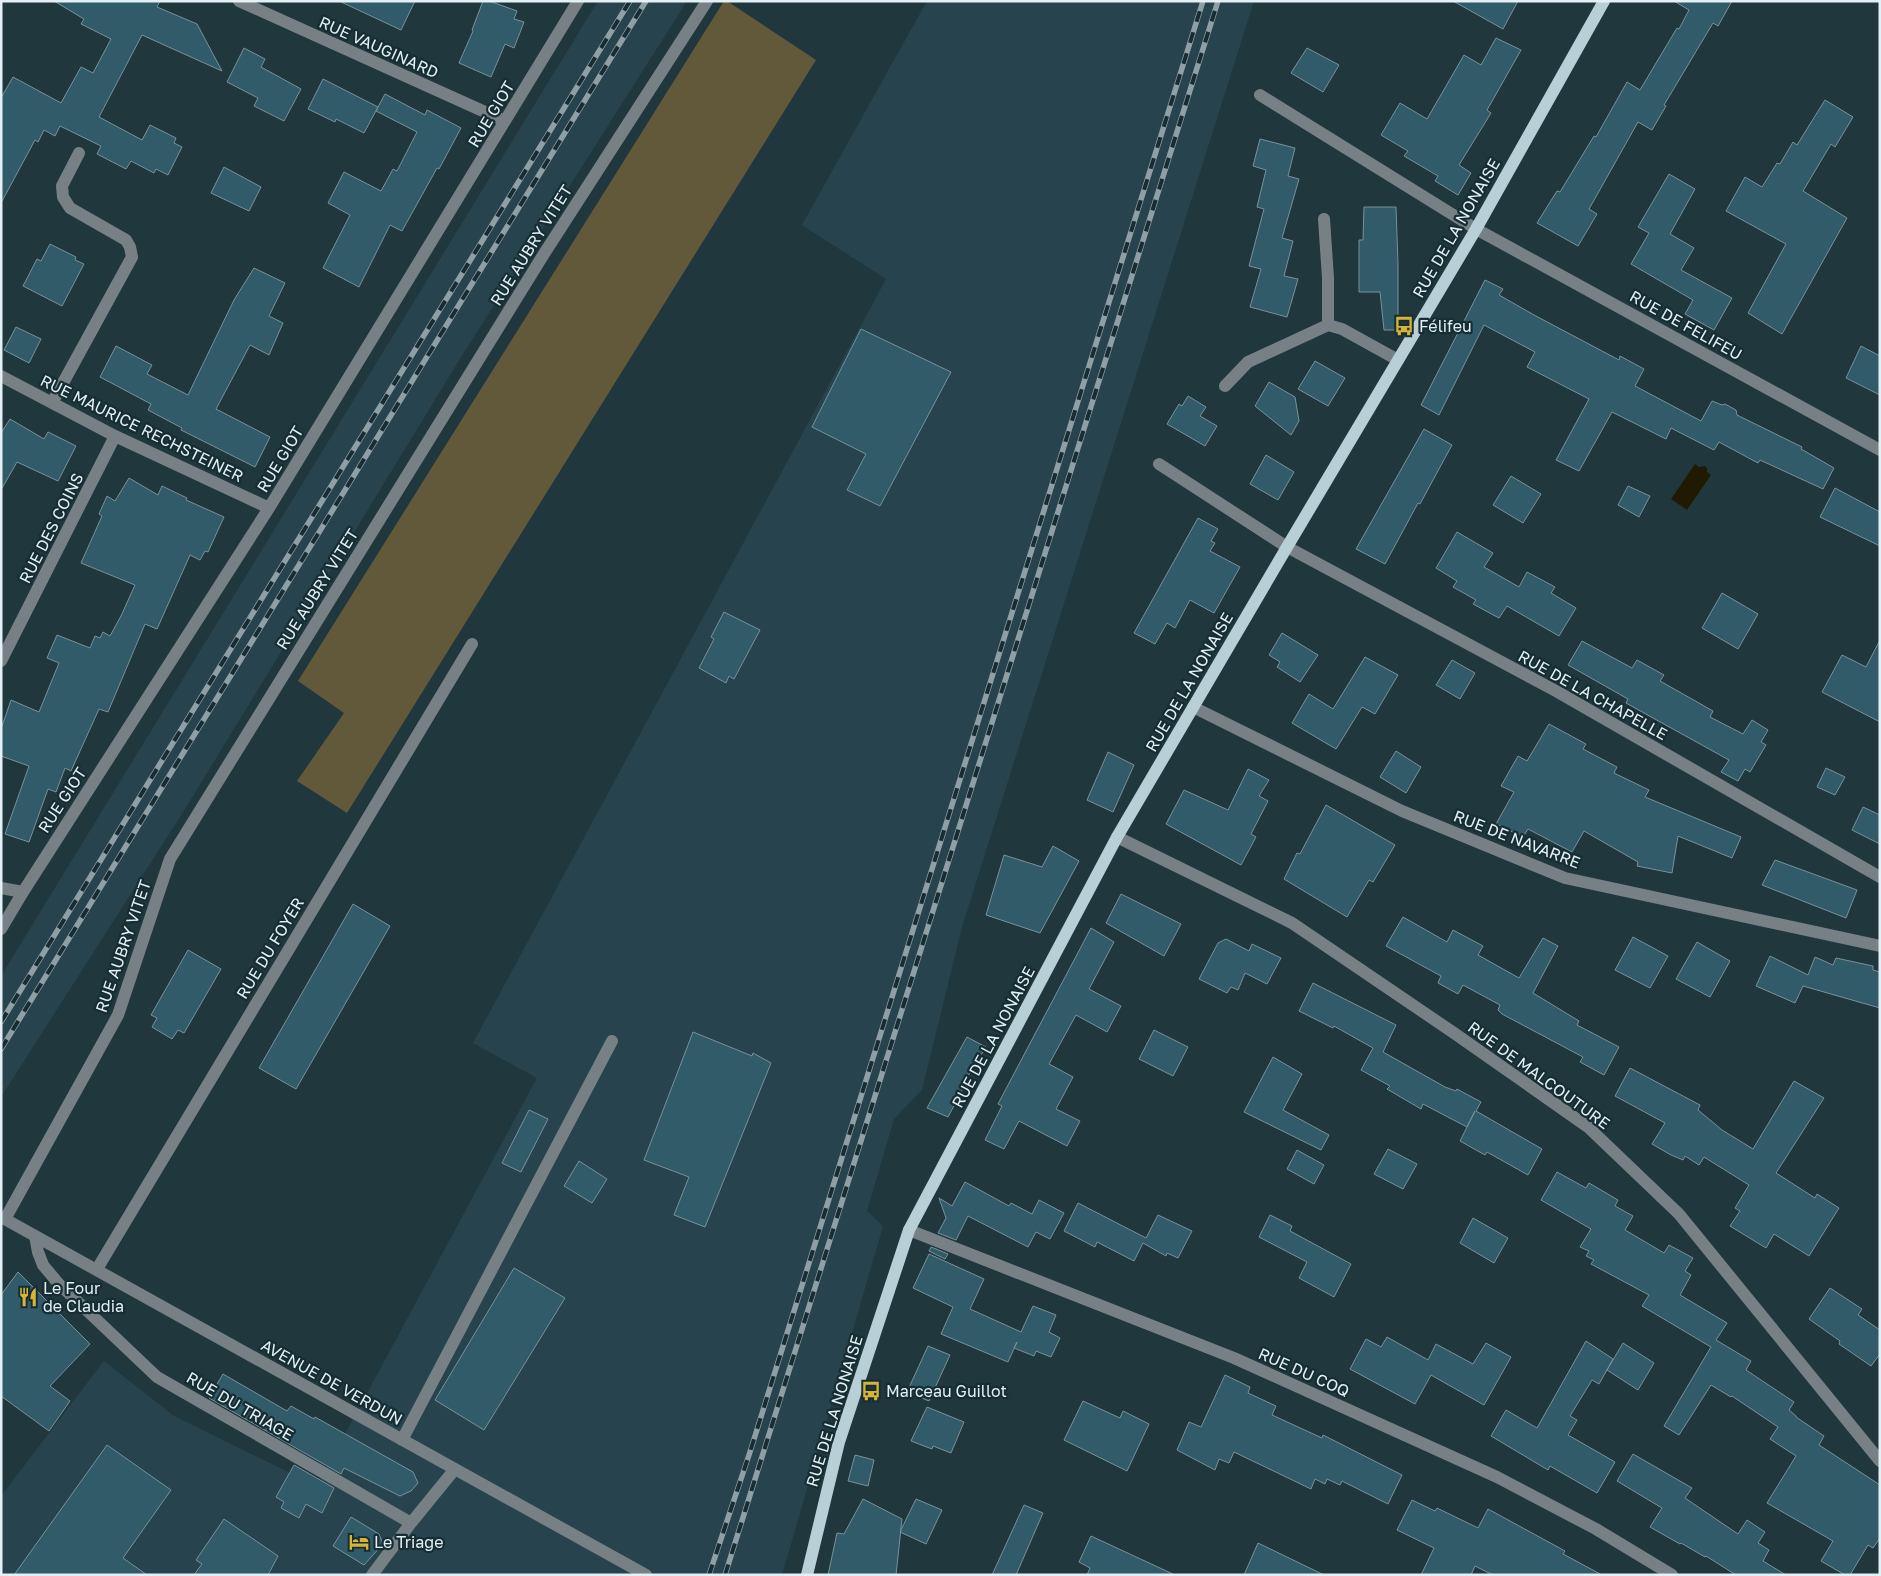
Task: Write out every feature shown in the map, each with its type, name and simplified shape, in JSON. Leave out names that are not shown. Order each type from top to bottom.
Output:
[{"type":"main road","name":"RUE DE LA NONAISE","points":[[807,1575],[839,1442],[909,1230],[1117,837],[1476,229],[1604,1]]},
{"type":"street","name":"RUE VAUGINARD","points":[[239,1],[505,121]]},
{"type":"street","name":"RUE GIOT","points":[[1,929],[269,508],[578,1]]},
{"type":"street","name":"RUE AUBRY VITET","points":[[3,1218],[118,1015],[170,859],[542,257],[706,1]]},
{"type":"street","name":"RUE DE FELIFEU","points":[[1260,95],[1476,229],[1880,450]]},
{"type":"street","points":[[52,403],[132,258],[130,247],[126,240],[70,208],[63,197],[62,186],[79,153]]},
{"type":"street","points":[[1324,219],[1328,278],[1328,326]]},
{"type":"street","points":[[1225,386],[1248,362],[1328,326],[1342,329],[1398,360]]},
{"type":"street","name":"RUE MAURICE RECHSTEINER","points":[[1,376],[115,436],[269,508]]},
{"type":"street","name":"RUE DES COINS","points":[[1,661],[115,436]]},
{"type":"street","points":[[1159,464],[1287,547]]},
{"type":"street","name":"RUE DE LA CHAPELLE","points":[[1287,547],[1556,691],[1880,877]]},
{"type":"street","name":"RUE DU FOYER","points":[[97,1269],[472,644]]},
{"type":"street","name":"RUE DE NAVARRE","points":[[1193,707],[1402,811],[1565,878],[1880,946]]},
{"type":"street","name":"RUE DE MALCOUTURE","points":[[1117,837],[1292,923],[1454,1033],[1588,1128],[1679,1214],[1880,1460]]},
{"type":"street","points":[[1,888],[23,892]]},
{"type":"street","points":[[402,1440],[612,1041]]},
{"type":"street","name":"AVENUE DE VERDUN","points":[[3,1218],[646,1575]]},
{"type":"street","name":"RUE DU COQ","points":[[909,1230],[1234,1358],[1497,1477],[1596,1529],[1672,1575]]},
{"type":"street","name":"RUE DU TRIAGE","points":[[35,1236],[38,1252],[44,1265],[58,1283],[157,1377],[411,1523]]},
{"type":"street","points":[[372,1575],[455,1469]]},
{"type":"shaded area","points":[[598,1],[687,1],[458,362],[185,809],[1,1097],[1,976]]},
{"type":"shaded area","points":[[724,1],[727,1],[816,60],[347,813],[297,781],[344,713],[298,681]]},
{"type":"shaded area","points":[[927,1],[1254,1],[962,927],[922,1090],[894,1119],[867,1211],[883,1226],[782,1575],[1,1575],[1,1496],[104,1361],[174,1416],[317,1486],[537,1078],[473,1043],[886,279],[802,225]]},
{"type":"shaded area","points":[[1695,464],[1699,467],[1705,466],[1707,472],[1711,475],[1687,510],[1671,499]]},
{"type":"building","points":[[54,1],[160,1],[157,7],[197,24],[222,71],[142,35],[99,117],[142,140],[150,125],[176,138],[174,143],[182,147],[168,175],[156,169],[154,173],[131,161],[126,169],[97,154],[101,146],[60,126],[55,136],[44,130],[38,142],[35,140],[1,203],[1,98],[13,77],[61,103],[81,67],[93,73],[111,39],[81,24],[84,19]]},
{"type":"building","points":[[339,1],[415,1],[401,30]]},
{"type":"building","points":[[483,1],[489,1],[517,11],[514,19],[524,22],[514,48],[505,44],[491,77],[459,63],[473,31]]},
{"type":"building","points":[[1453,1],[1518,1],[1503,29]]},
{"type":"building","points":[[1674,1],[1732,1],[1718,26],[1713,23],[1664,105],[1666,106],[1652,130],[1638,122],[1589,209],[1597,214],[1578,246],[1537,223],[1557,191],[1560,192],[1594,136],[1596,137],[1627,82],[1640,90],[1677,28],[1679,29],[1689,10]]},
{"type":"building","points":[[1496,38],[1521,50],[1487,110],[1491,113],[1459,165],[1471,173],[1458,195],[1435,181],[1438,176],[1404,156],[1408,151],[1381,135],[1400,103],[1427,119],[1464,55],[1481,65]]},
{"type":"building","points":[[244,48],[265,59],[261,67],[301,89],[284,121],[254,106],[258,98],[227,82]]},
{"type":"building","points":[[1307,48],[1339,65],[1323,92],[1291,73]]},
{"type":"building","points":[[323,79],[378,107],[364,133],[336,119],[335,122],[308,109]]},
{"type":"building","points":[[385,94],[425,115],[427,110],[461,128],[402,231],[390,225],[359,287],[323,268],[350,215],[328,203],[344,172],[381,191],[393,169],[397,171],[417,132],[376,111]]},
{"type":"building","points":[[1825,100],[1853,117],[1835,147],[1831,144],[1803,191],[1847,218],[1782,334],[1748,313],[1786,244],[1726,211],[1745,177],[1762,187],[1777,163],[1780,164],[1793,142],[1797,145]]},
{"type":"building","points":[[1260,139],[1295,148],[1288,176],[1299,179],[1282,238],[1293,241],[1284,276],[1298,279],[1287,317],[1250,307],[1261,269],[1249,266],[1264,209],[1257,207],[1266,170],[1253,166]]},
{"type":"building","points":[[224,167],[261,187],[249,211],[211,193]]},
{"type":"building","points":[[1669,174],[1695,189],[1670,234],[1694,248],[1681,270],[1732,298],[1714,330],[1685,314],[1693,300],[1631,264],[1649,233],[1638,227]]},
{"type":"building","points":[[1364,207],[1396,207],[1398,330],[1384,330],[1380,292],[1359,292],[1359,240],[1363,240]]},
{"type":"building","points":[[50,244],[76,257],[75,260],[84,264],[62,306],[23,286],[37,259],[41,261]]},
{"type":"building","points":[[254,268],[285,283],[269,316],[283,323],[269,355],[250,345],[216,409],[270,437],[255,467],[181,430],[182,428],[148,410],[151,404],[100,377],[116,346],[152,365],[147,374],[188,395],[234,300]]},
{"type":"building","points":[[1485,280],[1503,289],[1499,295],[1534,315],[1619,360],[1620,356],[1644,369],[1635,386],[1701,421],[1712,401],[1722,405],[1725,404],[1736,410],[1737,415],[1802,447],[1801,449],[1834,468],[1823,489],[1760,460],[1758,463],[1719,442],[1714,450],[1671,428],[1666,439],[1612,412],[1579,471],[1556,460],[1589,399],[1527,367],[1535,352],[1484,325],[1439,415],[1421,405]]},
{"type":"building","points":[[16,327],[41,339],[29,363],[4,350]]},
{"type":"building","points":[[861,329],[951,372],[880,506],[847,490],[866,454],[812,427]]},
{"type":"building","points":[[1861,346],[1880,356],[1880,395],[1846,378]]},
{"type":"building","points":[[1315,361],[1345,378],[1328,406],[1298,389]]},
{"type":"building","points":[[1269,382],[1295,397],[1299,421],[1291,435],[1255,406]]},
{"type":"building","points":[[1188,396],[1206,407],[1200,416],[1217,426],[1205,446],[1167,424],[1179,404],[1182,406]]},
{"type":"building","points":[[10,419],[44,439],[48,432],[76,446],[58,481],[17,462],[1,490],[1,433]]},
{"type":"building","points":[[1424,429],[1452,445],[1385,564],[1356,549]]},
{"type":"building","points":[[1266,455],[1294,472],[1278,500],[1250,484]]},
{"type":"building","points":[[1511,476],[1541,494],[1523,523],[1493,505]]},
{"type":"building","points":[[129,478],[158,495],[162,486],[187,498],[186,500],[224,517],[208,552],[205,551],[200,560],[190,555],[157,629],[145,624],[108,712],[99,709],[71,771],[65,768],[56,792],[48,789],[29,842],[5,834],[29,766],[1,756],[1,729],[11,700],[39,712],[59,663],[47,658],[57,635],[90,648],[95,636],[100,638],[103,632],[110,636],[121,616],[135,585],[81,563],[102,516],[99,514],[107,496],[115,501]]},
{"type":"building","points":[[1628,486],[1650,496],[1639,517],[1618,505]]},
{"type":"building","points":[[1835,488],[1880,512],[1880,546],[1820,517]]},
{"type":"building","points":[[1198,518],[1218,529],[1211,541],[1215,543],[1210,551],[1240,567],[1214,613],[1190,600],[1175,628],[1167,623],[1155,644],[1134,633]]},
{"type":"building","points":[[1457,532],[1493,553],[1484,567],[1519,587],[1527,572],[1555,587],[1551,593],[1576,608],[1559,636],[1507,606],[1499,618],[1473,604],[1476,600],[1453,587],[1457,581],[1436,568]]},
{"type":"building","points":[[1722,593],[1758,614],[1738,649],[1702,628]]},
{"type":"building","points":[[724,612],[760,630],[734,679],[729,676],[726,683],[699,668],[714,639],[711,637]]},
{"type":"building","points":[[1282,633],[1318,655],[1300,682],[1277,667],[1280,662],[1269,655]]},
{"type":"building","points":[[1880,640],[1880,722],[1822,692],[1842,655],[1866,667]]},
{"type":"building","points":[[1582,641],[1632,668],[1637,660],[1664,675],[1660,681],[1713,711],[1710,717],[1743,734],[1752,720],[1768,730],[1761,742],[1766,745],[1750,772],[1745,769],[1738,781],[1721,772],[1729,760],[1626,703],[1628,699],[1568,665]]},
{"type":"building","points":[[1365,657],[1398,675],[1375,714],[1362,707],[1336,749],[1292,723],[1309,694],[1333,709]]},
{"type":"building","points":[[1452,660],[1475,673],[1460,699],[1436,685]]},
{"type":"building","points":[[1549,724],[1586,744],[1583,749],[1617,767],[1614,773],[1649,790],[1645,797],[1741,837],[1732,858],[1678,836],[1672,873],[1637,866],[1638,862],[1584,831],[1572,852],[1528,829],[1523,837],[1496,824],[1514,792],[1501,786],[1518,756],[1527,761]]},
{"type":"building","points":[[1396,751],[1421,767],[1406,793],[1380,777]]},
{"type":"building","points":[[1108,752],[1134,765],[1113,812],[1087,800]]},
{"type":"building","points":[[1826,768],[1845,777],[1835,795],[1817,787]]},
{"type":"building","points":[[1248,769],[1269,780],[1259,796],[1268,801],[1251,834],[1256,837],[1241,865],[1166,824],[1184,790],[1228,810]]},
{"type":"building","points":[[1326,805],[1395,845],[1373,882],[1369,880],[1347,917],[1284,879],[1297,853],[1300,854]]},
{"type":"building","points":[[1863,807],[1880,815],[1880,844],[1852,830]]},
{"type":"building","points":[[1053,846],[1079,861],[1040,933],[986,915],[1004,855],[1042,867]]},
{"type":"building","points":[[1775,860],[1857,890],[1846,918],[1762,885]]},
{"type":"building","points":[[1121,894],[1181,924],[1164,956],[1106,923]]},
{"type":"building","points":[[353,904],[390,926],[296,1089],[259,1068]]},
{"type":"building","points":[[1403,917],[1447,942],[1453,930],[1483,946],[1478,955],[1519,978],[1543,938],[1558,946],[1533,993],[1579,1021],[1577,1025],[1619,1047],[1604,1075],[1580,1062],[1583,1057],[1502,1014],[1498,1010],[1500,1005],[1463,985],[1458,994],[1438,983],[1441,976],[1386,946]]},
{"type":"building","points":[[1091,928],[1114,942],[1089,989],[1121,1006],[1107,1032],[1076,1015],[1049,1064],[1073,1077],[1056,1109],[1080,1121],[1067,1146],[1019,1121],[1004,1149],[985,1140],[1002,1106],[998,1104]]},
{"type":"building","points":[[1633,937],[1668,956],[1650,988],[1615,970]]},
{"type":"building","points":[[1226,939],[1249,951],[1252,944],[1281,958],[1267,984],[1245,973],[1238,990],[1231,987],[1227,993],[1199,979],[1218,943]]},
{"type":"building","points":[[1697,942],[1730,961],[1710,997],[1676,979]]},
{"type":"building","points":[[188,950],[221,969],[184,1033],[178,1030],[172,1039],[152,1027],[157,1018],[151,1015]]},
{"type":"building","points":[[1770,956],[1808,975],[1815,957],[1833,965],[1836,958],[1873,966],[1873,970],[1880,972],[1880,1008],[1803,986],[1795,1003],[1756,986]]},
{"type":"building","points":[[1313,983],[1396,1025],[1383,1052],[1445,1087],[1456,1091],[1457,1089],[1481,1102],[1476,1111],[1542,1149],[1528,1175],[1487,1152],[1485,1155],[1460,1141],[1467,1127],[1423,1104],[1421,1109],[1387,1089],[1390,1086],[1361,1070],[1373,1048],[1334,1026],[1333,1028],[1299,1011]]},
{"type":"building","points":[[1154,1030],[1188,1047],[1173,1076],[1139,1059]]},
{"type":"building","points":[[693,1032],[752,1056],[753,1053],[771,1063],[705,1227],[674,1215],[689,1177],[644,1160]]},
{"type":"building","points":[[967,1037],[986,1047],[963,1084],[965,1085],[948,1117],[927,1108]]},
{"type":"building","points":[[1273,1057],[1302,1074],[1283,1110],[1329,1135],[1321,1150],[1244,1112]]},
{"type":"building","points":[[1630,1068],[1700,1105],[1698,1110],[1722,1130],[1753,1149],[1794,1081],[1824,1098],[1776,1173],[1815,1198],[1817,1194],[1839,1208],[1809,1256],[1774,1234],[1766,1248],[1730,1226],[1740,1211],[1735,1208],[1749,1185],[1704,1157],[1699,1165],[1685,1156],[1683,1160],[1652,1144],[1665,1123],[1615,1096]]},
{"type":"building","points":[[529,1110],[548,1119],[521,1172],[502,1163]]},
{"type":"building","points":[[1388,1149],[1417,1164],[1403,1189],[1374,1174]]},
{"type":"building","points":[[1297,1150],[1324,1165],[1314,1184],[1287,1169]]},
{"type":"building","points":[[579,1161],[607,1179],[592,1203],[564,1186]]},
{"type":"building","points":[[1557,1172],[1586,1188],[1589,1183],[1618,1200],[1615,1206],[1633,1216],[1625,1230],[1664,1253],[1669,1245],[1693,1258],[1685,1271],[1691,1275],[1680,1295],[1727,1323],[1716,1340],[1751,1361],[1746,1370],[1794,1402],[1789,1410],[1824,1436],[1819,1445],[1880,1485],[1880,1538],[1873,1548],[1868,1545],[1850,1575],[1845,1575],[1821,1561],[1833,1541],[1767,1503],[1796,1456],[1770,1439],[1778,1427],[1732,1396],[1711,1385],[1679,1435],[1664,1426],[1711,1347],[1642,1306],[1649,1295],[1591,1264],[1594,1260],[1586,1256],[1589,1251],[1580,1247],[1591,1229],[1541,1200]]},
{"type":"building","points":[[965,1182],[1009,1206],[1011,1203],[1032,1214],[1039,1200],[1064,1213],[1050,1239],[1036,1232],[1028,1247],[968,1216],[956,1240],[938,1233],[946,1218],[939,1198],[952,1206]]},
{"type":"building","points":[[1078,1203],[1146,1238],[1158,1215],[1192,1231],[1178,1258],[1167,1253],[1166,1256],[1143,1243],[1134,1261],[1097,1242],[1095,1247],[1064,1231]]},
{"type":"building","points":[[1270,1215],[1292,1226],[1290,1231],[1351,1264],[1334,1297],[1299,1278],[1307,1262],[1259,1237]]},
{"type":"building","points":[[1473,1218],[1508,1238],[1494,1263],[1460,1243]]},
{"type":"building","points":[[931,1247],[948,1254],[945,1259],[929,1251]]},
{"type":"building","points":[[929,1254],[984,1279],[970,1309],[1021,1332],[1033,1306],[1056,1315],[1049,1332],[1060,1338],[1051,1357],[1036,1351],[1034,1356],[1014,1348],[1008,1362],[941,1334],[953,1307],[913,1288]]},
{"type":"building","points":[[514,1268],[565,1298],[484,1430],[435,1400]]},
{"type":"building","points":[[18,1272],[90,1344],[50,1386],[70,1401],[49,1431],[1,1396],[1,1295]]},
{"type":"building","points":[[1830,1288],[1862,1309],[1858,1315],[1880,1330],[1880,1354],[1871,1366],[1839,1344],[1840,1341],[1809,1319]]},
{"type":"building","points":[[1387,1337],[1428,1360],[1436,1344],[1473,1364],[1486,1343],[1511,1357],[1484,1405],[1431,1375],[1415,1404],[1350,1369],[1366,1339],[1381,1347]]},
{"type":"building","points":[[1586,1341],[1613,1359],[1599,1384],[1592,1380],[1570,1416],[1577,1420],[1568,1435],[1615,1462],[1597,1493],[1550,1466],[1548,1470],[1491,1436],[1506,1410],[1537,1428]]},
{"type":"building","points":[[1623,1343],[1654,1363],[1638,1390],[1607,1370]]},
{"type":"building","points":[[928,1346],[950,1355],[929,1401],[907,1392]]},
{"type":"building","points":[[223,1374],[287,1411],[291,1406],[314,1419],[315,1417],[413,1472],[418,1483],[411,1491],[400,1496],[344,1468],[341,1474],[209,1398]]},
{"type":"building","points":[[1225,1375],[1250,1387],[1248,1393],[1276,1406],[1272,1415],[1322,1438],[1323,1435],[1402,1475],[1388,1504],[1342,1481],[1340,1485],[1327,1479],[1325,1484],[1315,1479],[1311,1489],[1234,1452],[1229,1463],[1219,1459],[1215,1470],[1177,1450],[1189,1422],[1201,1427]]},
{"type":"building","points":[[1083,1401],[1120,1418],[1123,1411],[1149,1424],[1127,1471],[1064,1440]]},
{"type":"building","points":[[927,1407],[964,1422],[951,1453],[933,1446],[932,1449],[911,1441]]},
{"type":"building","points":[[107,1445],[171,1490],[123,1558],[147,1575],[14,1575]]},
{"type":"building","points":[[1633,1454],[1692,1488],[1685,1498],[1738,1534],[1747,1520],[1765,1532],[1758,1543],[1769,1550],[1763,1561],[1786,1575],[1736,1575],[1706,1556],[1650,1527],[1662,1508],[1617,1481]]},
{"type":"building","points":[[855,1455],[874,1460],[868,1486],[848,1481]]},
{"type":"building","points":[[294,1465],[334,1488],[322,1513],[306,1504],[299,1518],[281,1508],[284,1502],[276,1497]]},
{"type":"building","points":[[863,1499],[902,1519],[896,1575],[828,1575],[837,1533],[844,1534]]},
{"type":"building","points":[[916,1499],[942,1510],[926,1544],[900,1532]]},
{"type":"building","points":[[1412,1500],[1435,1511],[1437,1508],[1478,1528],[1488,1509],[1565,1551],[1563,1554],[1602,1575],[1493,1575],[1475,1566],[1471,1575],[1421,1575],[1434,1548],[1397,1530]]},
{"type":"building","points":[[1024,1505],[1043,1513],[1016,1575],[992,1575]]},
{"type":"building","name":"Le Triage","points":[[351,1517],[379,1534],[383,1544],[364,1565],[333,1546]]},
{"type":"building","points":[[224,1519],[278,1556],[268,1575],[194,1575],[202,1564],[196,1560]]},
{"type":"building","points":[[1091,1536],[1175,1575],[1087,1575],[1090,1568],[1079,1562]]},
{"type":"building","points":[[1258,1543],[1324,1575],[1244,1575]]},
{"type":"railway","points":[[1,1022],[630,1]]},
{"type":"railway","points":[[1,1049],[646,1]]},
{"type":"railway","points":[[709,1575],[750,1452],[1203,1]]},
{"type":"railway","points":[[725,1575],[1218,1]]},
{"type":"place","name":"Félifeu","points":[[1404,326]]},
{"type":"place","name":"Le Four de Claudia","points":[[28,1297]]},
{"type":"place","name":"Marceau Guillot","points":[[871,1391]]},
{"type":"place","name":"Le Triage","points":[[359,1542]]}]
